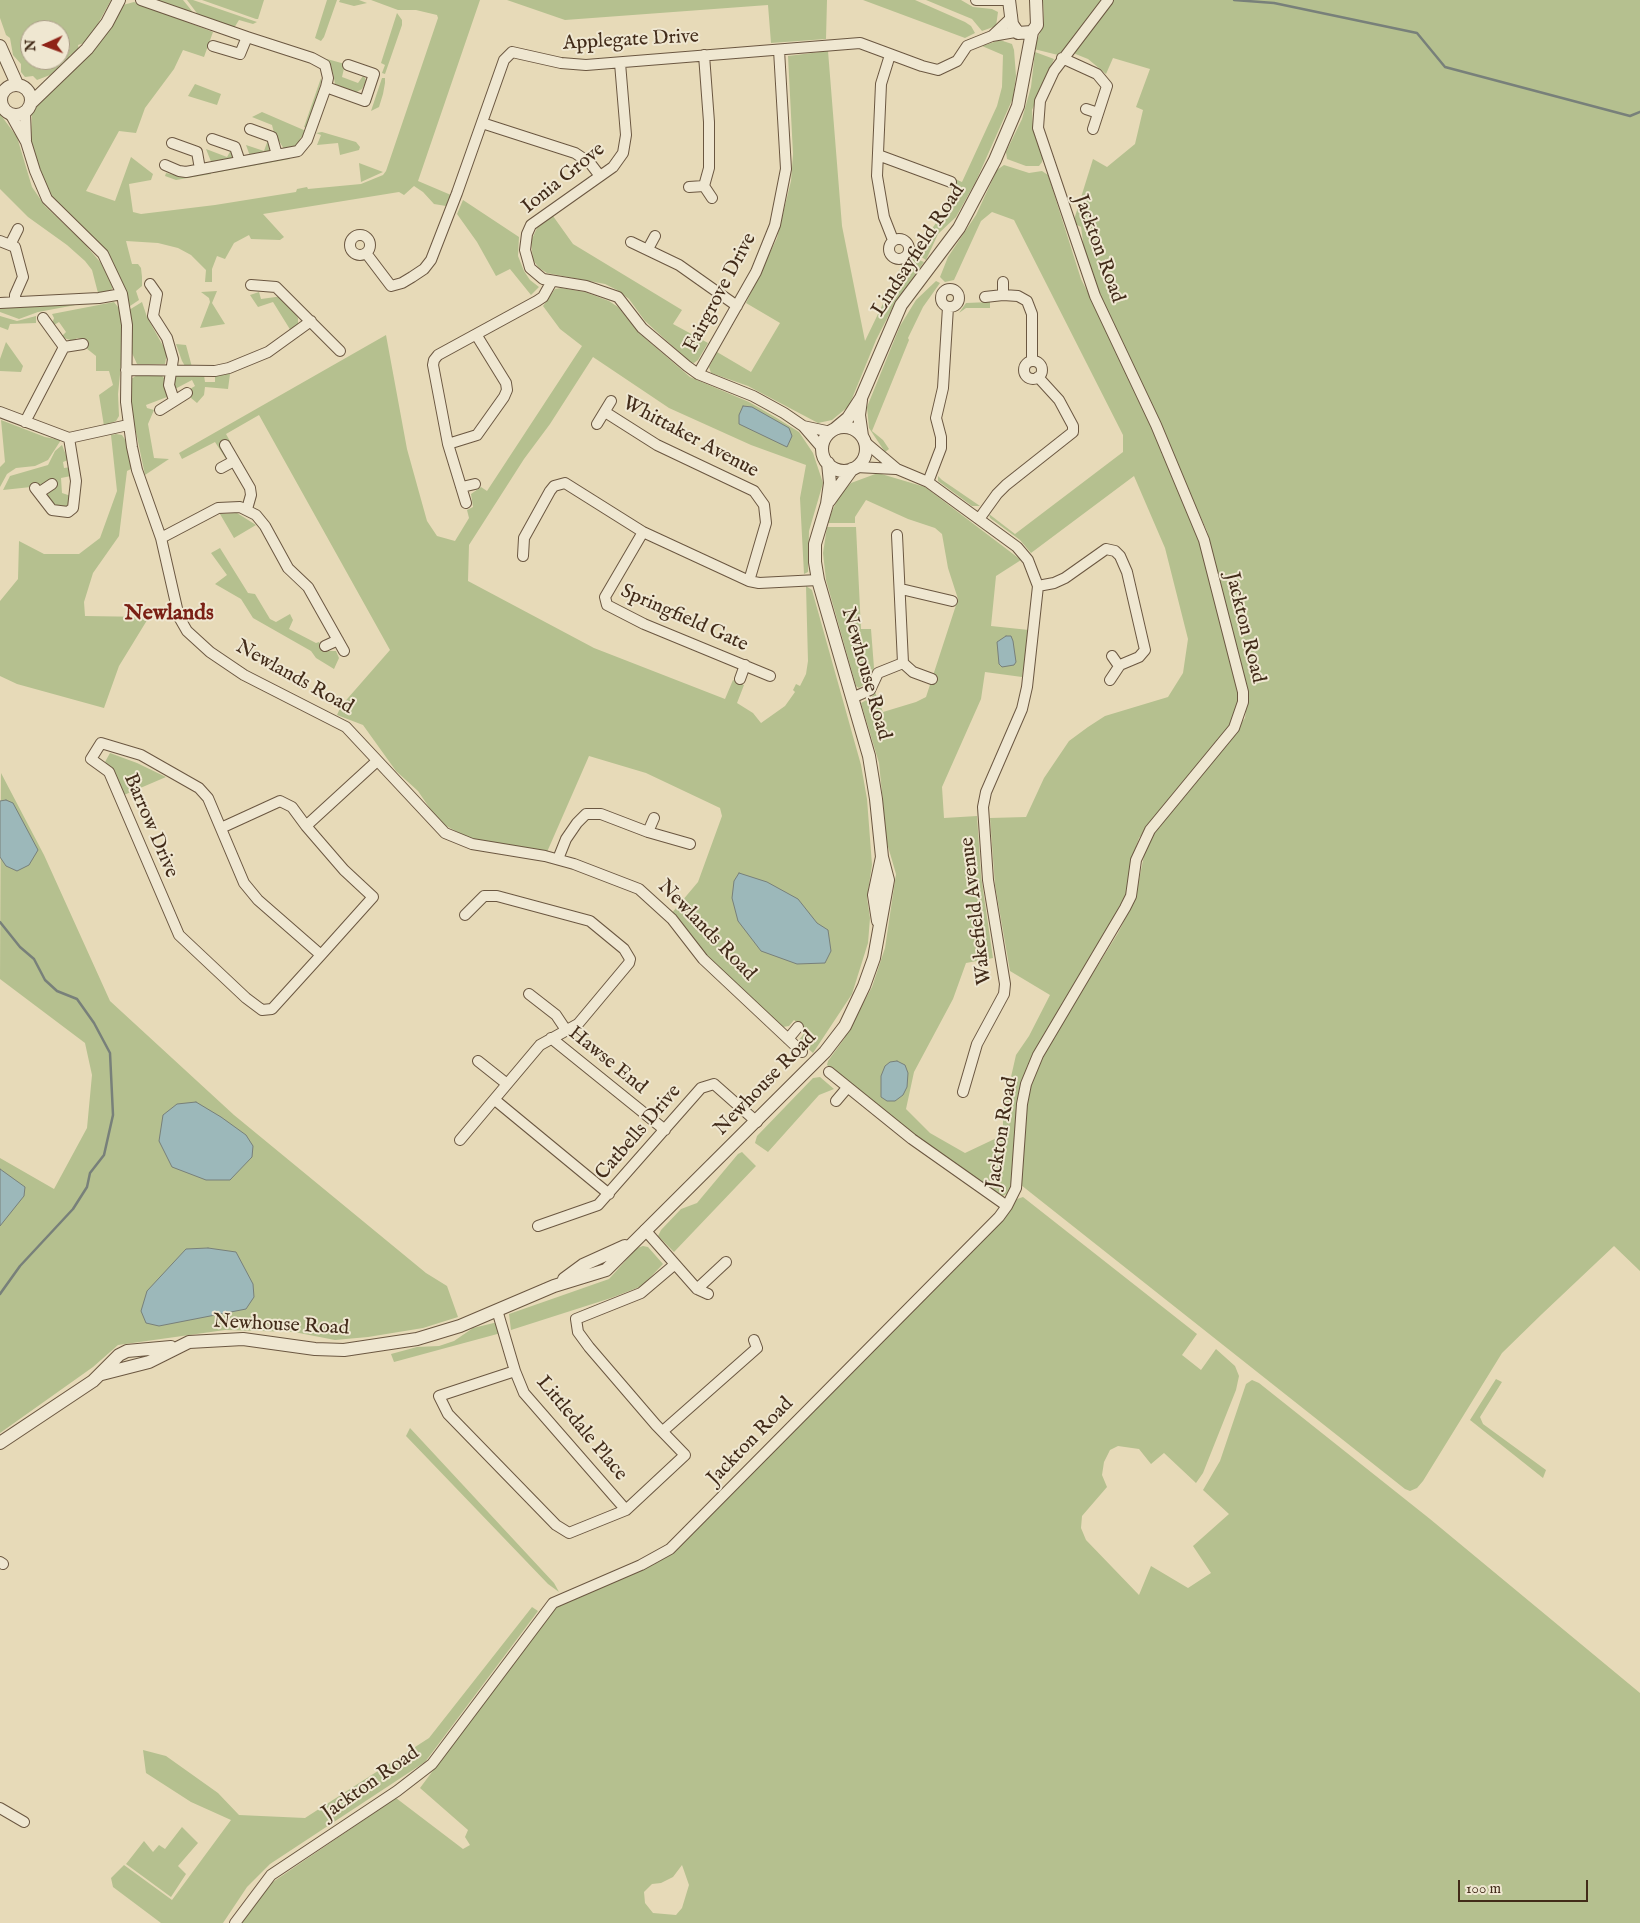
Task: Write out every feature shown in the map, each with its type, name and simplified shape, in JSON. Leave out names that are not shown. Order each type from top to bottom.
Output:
[{"type":"street","points":[[9,69],[1,99],[3,108],[10,115],[28,108],[48,85],[87,49],[107,23],[119,0]]},
{"type":"street","points":[[141,0],[319,61],[327,71],[326,86],[303,147],[298,151],[200,169],[179,171],[165,166]]},
{"type":"street","points":[[976,0],[1009,0]]},
{"type":"street","name":"Lindsayfield Road","points":[[1009,0],[1025,67]]},
{"type":"street","name":"Lindsayfield Road","points":[[833,430],[848,418],[861,398],[901,305],[959,228],[995,160],[1018,106],[1032,32],[1037,25],[1036,0]]},
{"type":"street","name":"Jackton Road","points":[[235,1923],[271,1875],[397,1792],[432,1764],[553,1603],[641,1565],[670,1549],[726,1494],[780,1436],[990,1227],[1007,1206],[1016,1188],[1026,1084],[1038,1055],[1131,896],[1136,860],[1150,830],[1234,728],[1243,702],[1240,681],[1204,540],[1156,425],[1095,296],[1040,137],[1038,120],[1040,101],[1054,71],[1062,58],[1108,0]]},
{"type":"street","points":[[992,36],[1012,18]]},
{"type":"street","points":[[992,36],[1032,32]]},
{"type":"street","name":"Applegate Drive","points":[[366,253],[391,286],[402,283],[424,268],[431,260],[504,60],[512,52],[561,64],[620,63],[860,43],[890,55],[938,70],[956,61],[967,46],[992,36]]},
{"type":"street","points":[[213,46],[240,54],[247,37]]},
{"type":"street","points":[[0,46],[9,69],[31,96],[28,108]]},
{"type":"street","name":"Fairgrove Drive","points":[[698,374],[766,251],[782,198],[786,170],[786,139],[779,50]]},
{"type":"street","points":[[704,55],[710,144],[709,168],[704,186],[712,198]]},
{"type":"street","points":[[890,55],[881,84],[877,176],[883,209],[894,240]]},
{"type":"street","points":[[1062,58],[1097,74],[1105,83],[1106,90],[1093,129]]},
{"type":"street","name":"Ionia Grove","points":[[620,63],[626,144],[623,153],[613,167],[531,225],[527,234],[525,250],[530,268],[543,279],[586,286],[618,297],[642,328],[698,374],[753,396],[803,426],[822,448]]},
{"type":"street","points":[[326,86],[365,101],[374,74],[348,65]]},
{"type":"street","points":[[3,94],[8,88],[48,85]]},
{"type":"street","name":"Newlands Road","points":[[26,142],[28,108]]},
{"type":"street","points":[[1086,109],[1098,113]]},
{"type":"street","name":"Newlands Road","points":[[10,115],[26,142],[35,171],[47,199],[103,254],[122,294],[128,325],[126,370],[128,425],[137,470],[161,538],[178,616],[195,640],[244,675],[346,726],[445,833],[472,844],[558,859],[639,889],[672,919],[703,959],[802,1052]]},
{"type":"street","points":[[482,123],[575,153],[590,163],[600,176]]},
{"type":"street","points":[[250,129],[272,137],[277,155]]},
{"type":"street","points":[[212,139],[236,147],[240,162]]},
{"type":"street","points":[[172,144],[196,152],[200,169]]},
{"type":"street","points":[[878,155],[951,182]]},
{"type":"street","points":[[689,187],[704,186]]},
{"type":"street","points":[[10,245],[18,229]]},
{"type":"street","points":[[648,249],[655,236]]},
{"type":"street","points":[[0,241],[16,247],[23,277],[14,295],[15,302]]},
{"type":"street","points":[[632,242],[679,265],[737,306]]},
{"type":"street","points":[[466,503],[448,444],[433,365],[434,360],[438,355],[477,336],[516,311],[543,297],[552,281]]},
{"type":"street","points":[[1003,282],[1003,295]]},
{"type":"street","points":[[150,284],[157,294],[153,316],[171,349],[173,359],[169,384],[174,400]]},
{"type":"street","points":[[251,285],[276,286],[340,351]]},
{"type":"street","points":[[0,302],[99,298],[122,294]]},
{"type":"street","points":[[980,519],[1001,490],[1073,432],[1073,426],[1059,400],[1038,377],[1042,372],[1042,366],[1032,360],[1030,306],[1022,298],[1003,295],[985,297]]},
{"type":"street","points":[[928,482],[941,448],[941,437],[936,418],[943,388],[948,307]]},
{"type":"street","points":[[43,318],[64,347]]},
{"type":"street","points":[[126,370],[172,369],[215,371],[242,364],[268,352],[311,321]]},
{"type":"street","points":[[448,444],[477,435],[507,390],[506,383],[477,336]]},
{"type":"street","points":[[64,347],[83,344]]},
{"type":"street","points":[[25,422],[64,347]]},
{"type":"street","points":[[160,410],[187,393]]},
{"type":"street","name":"Lindsayfield Road","points":[[861,398],[859,415],[863,439]]},
{"type":"street","points":[[597,424],[611,401]]},
{"type":"street","points":[[0,412],[69,438],[128,425]]},
{"type":"street","name":"Whittaker Avenue","points":[[605,412],[657,445],[706,470],[747,486],[755,492],[764,506],[766,523],[749,581]]},
{"type":"street","name":"Ionia Grove","points":[[803,426],[833,430]]},
{"type":"street","points":[[853,429],[863,439],[864,457],[854,468],[836,469],[828,464],[822,448],[824,439],[833,430],[853,429]]},
{"type":"street","points":[[52,484],[38,490],[52,510],[68,512],[73,508],[76,481],[69,438]]},
{"type":"street","name":"Wakefield Avenue","points":[[863,439],[897,469]]},
{"type":"street","points":[[225,445],[250,488],[251,495],[247,509]]},
{"type":"street","points":[[222,468],[234,461]]},
{"type":"street","name":"Newhouse Road","points":[[0,1443],[102,1374],[149,1362],[189,1342],[243,1339],[315,1349],[344,1350],[440,1333],[554,1286],[606,1270],[816,1064],[845,1026],[867,977],[880,927],[888,880],[882,857],[869,756],[818,580],[815,544],[828,504],[830,483],[828,464]]},
{"type":"street","name":"Wakefield Avenue","points":[[854,468],[876,466],[897,469],[928,482],[1017,547],[1028,560],[1038,586],[1027,687],[1022,709],[986,792],[984,807],[988,880],[1005,984],[1004,994],[975,1049],[963,1092]]},
{"type":"street","name":"Newhouse Road","points":[[828,504],[854,468]]},
{"type":"street","points":[[523,556],[526,534],[550,491],[560,483],[570,485],[643,532],[749,581],[759,583],[818,580]]},
{"type":"street","points":[[462,487],[474,484]]},
{"type":"street","points":[[161,538],[218,508],[227,506],[247,509],[256,515],[264,526],[291,572],[308,587],[344,651]]},
{"type":"street","name":"Springfield Gate","points":[[643,532],[605,597],[605,603],[644,624],[770,676]]},
{"type":"street","points":[[897,535],[903,663],[913,672],[932,679]]},
{"type":"street","points":[[1038,586],[1054,583],[1065,578],[1106,549],[1115,551],[1127,572],[1145,650],[1139,657],[1119,666],[1110,680]]},
{"type":"street","points":[[898,552],[910,551]]},
{"type":"street","points":[[901,589],[952,601]]},
{"type":"street","points":[[325,646],[338,640]]},
{"type":"street","points":[[1112,656],[1119,666]]},
{"type":"street","points":[[852,698],[870,690],[880,671],[903,663]]},
{"type":"street","points":[[740,679],[745,665]]},
{"type":"street","name":"Barrow Drive","points":[[306,826],[344,870],[372,896],[321,955],[272,1009],[256,1008],[179,936],[109,772],[91,759],[101,743],[141,756],[199,788],[208,798],[244,883],[258,900],[321,955]]},
{"type":"street","points":[[221,828],[280,801],[292,807],[306,826],[377,761]]},
{"type":"street","points":[[558,859],[566,839],[576,822],[586,814],[601,814],[648,832],[690,844]]},
{"type":"street","points":[[648,832],[654,818]]},
{"type":"street","points":[[460,1140],[540,1045],[578,1024],[629,963],[630,959],[624,949],[590,921],[497,896],[484,896],[465,916]]},
{"type":"street","points":[[529,994],[556,1015],[566,1030]]},
{"type":"street","points":[[788,1039],[798,1027]]},
{"type":"street","name":"Hawse End","points":[[551,1038],[664,1130]]},
{"type":"street","points":[[478,1061],[506,1084]]},
{"type":"street","points":[[829,1072],[912,1139],[1007,1206]]},
{"type":"street","name":"Catbells Drive","points":[[538,1226],[598,1205],[701,1088],[714,1084],[757,1122]]},
{"type":"street","points":[[836,1101],[847,1088]]},
{"type":"street","points":[[495,1100],[609,1194]]},
{"type":"street","points":[[640,1235],[674,1265],[697,1289],[708,1294]]},
{"type":"street","points":[[697,1289],[726,1262]]},
{"type":"street","points":[[515,1371],[438,1396],[448,1414],[556,1525],[569,1533],[626,1510],[686,1455],[656,1425],[589,1347],[578,1332],[576,1320],[641,1293],[674,1265]]},
{"type":"street","name":"Littledale Place","points":[[497,1310],[515,1371],[524,1394],[626,1510]]},
{"type":"street","points":[[664,1431],[757,1348],[754,1340]]},
{"type":"street","points":[[0,1808],[24,1822]]},
{"type":"green space","points":[[0,0],[111,0],[95,29],[84,43],[78,45],[79,50],[70,55],[70,20],[20,20],[20,63],[13,55],[10,38],[6,35],[0,18]]},
{"type":"green space","points":[[156,0],[183,0],[196,16]]},
{"type":"green space","points":[[187,0],[193,0],[257,22],[253,24],[239,20],[234,28],[199,16]]},
{"type":"green space","points":[[202,0],[264,0],[258,19],[256,19]]},
{"type":"green space","points":[[327,0],[337,0],[321,41],[315,38]]},
{"type":"green space","points":[[340,0],[359,0],[367,3],[354,6],[339,2]]},
{"type":"green space","points":[[371,0],[480,0],[418,181],[451,195],[446,206],[434,204],[423,192],[414,186],[404,195],[399,192],[263,214],[284,237],[280,240],[251,239],[249,235],[234,243],[225,259],[217,256],[212,269],[212,282],[205,282],[206,270],[191,255],[178,248],[158,243],[126,241],[132,264],[138,264],[141,268],[142,277],[142,286],[136,291],[139,300],[130,306],[108,253],[50,195],[39,175],[31,139],[32,114],[43,96],[87,58],[123,5],[134,2],[213,32],[204,57],[183,50],[174,69],[145,108],[136,133],[119,131],[86,191],[115,201],[131,157],[153,174],[151,180],[129,184],[133,212],[141,214],[296,192],[297,189],[307,187],[308,189],[361,184],[383,175],[386,171],[438,18],[437,15],[416,10],[398,10]]},
{"type":"green space","points":[[507,0],[827,0],[826,39],[771,43],[768,5],[565,20]]},
{"type":"green space","points":[[863,0],[915,0],[965,22],[971,26],[975,33],[965,38]]},
{"type":"green space","points":[[926,0],[961,0],[973,7],[992,9],[998,12],[996,26],[982,31],[972,19]]},
{"type":"green space","points":[[1043,0],[1104,0],[1062,56],[1034,49],[1044,22]]},
{"type":"green space","points":[[1113,0],[1640,0],[1640,1271],[1614,1246],[1542,1314],[1502,1353],[1423,1481],[1417,1488],[1410,1491],[1405,1489],[1021,1185],[1028,1095],[1042,1055],[1118,933],[1135,899],[1146,846],[1154,833],[1245,718],[1248,694],[1207,531],[1086,264],[1081,227],[1073,223],[1093,159],[1107,167],[1135,144],[1143,110],[1136,107],[1150,69],[1113,58],[1106,74],[1088,59],[1073,53]]},
{"type":"green space","points":[[397,13],[402,20],[402,25],[385,74],[382,73],[385,65],[381,63]]},
{"type":"green space","points":[[1000,40],[1012,44],[1014,50],[1016,76],[1013,98],[976,181],[956,217],[938,234],[926,260],[915,253],[952,200],[950,199],[951,190],[955,179],[962,182],[997,106],[1002,87],[1003,55],[982,46]]},
{"type":"green space","points":[[828,51],[842,226],[865,341],[902,264],[912,257],[924,262],[894,305],[876,340],[849,406],[832,420],[818,423],[748,386],[711,373],[709,367],[717,352],[751,372],[780,323],[746,303],[777,238],[791,181],[793,154],[788,56]]},
{"type":"green space","points":[[1035,52],[1054,59],[1032,110],[1033,126],[1043,157],[1042,162],[1039,166],[1026,166],[1007,159],[1006,152],[1022,119],[1031,87]]},
{"type":"green space","points":[[327,59],[345,64],[342,77],[358,83],[363,76],[366,81],[362,89],[355,93],[335,84]]},
{"type":"green space","points":[[21,70],[57,70],[37,80],[33,76],[25,77]]},
{"type":"green space","points":[[321,78],[321,82],[307,128],[304,127]]},
{"type":"green space","points":[[382,78],[385,78],[385,83],[379,107],[371,111]]},
{"type":"green space","points":[[195,84],[221,94],[217,105],[188,96]]},
{"type":"green space","points":[[262,112],[306,131],[296,147],[284,149],[274,133],[272,125],[252,117]]},
{"type":"green space","points":[[0,114],[17,137],[32,187],[45,206],[83,242],[101,263],[113,288],[110,291],[98,293],[92,270],[85,261],[67,245],[28,217],[0,189]]},
{"type":"green space","points":[[322,132],[356,142],[360,147],[359,150],[340,155],[338,143],[317,145],[321,135],[316,133]]},
{"type":"green space","points":[[268,140],[272,142],[271,152],[250,156],[246,145],[264,151]]},
{"type":"green space","points":[[206,149],[227,157],[231,150],[235,153],[234,158],[212,164]]},
{"type":"green space","points":[[290,157],[290,159],[214,173],[214,170]]},
{"type":"green space","points":[[359,163],[383,172],[361,182]]},
{"type":"green space","points":[[1004,165],[1029,173],[1042,171],[1048,175],[1081,279],[1150,416],[1204,552],[1238,700],[1232,726],[1139,838],[1132,859],[1125,901],[1043,1037],[1024,1075],[1010,1192],[1001,1197],[943,1158],[827,1065],[844,1039],[872,987],[885,948],[896,874],[887,843],[879,763],[861,703],[872,697],[875,692],[883,712],[926,697],[958,599],[948,568],[942,534],[935,528],[908,519],[866,500],[855,517],[855,523],[828,523],[832,511],[840,495],[851,483],[878,473],[925,487],[1021,560],[996,576],[991,626],[1029,630],[1022,677],[985,672],[981,699],[942,787],[944,818],[977,816],[981,876],[993,958],[966,963],[953,999],[914,1072],[906,1109],[930,1133],[965,1153],[1003,1135],[1003,1112],[1016,1055],[1029,1036],[1050,995],[1010,971],[995,885],[990,818],[1026,817],[1044,778],[1069,741],[1088,727],[1105,716],[1168,697],[1183,673],[1188,639],[1165,548],[1134,476],[1031,553],[1020,540],[990,518],[989,514],[1015,534],[1123,452],[1123,435],[1014,220],[992,212],[981,221],[954,280],[945,282],[940,277],[948,257],[976,215],[997,170]]},
{"type":"green space","points":[[211,171],[211,174],[176,180],[165,176],[166,173],[179,176]]},
{"type":"green space","points":[[463,200],[519,237],[518,256],[524,271],[530,280],[539,287],[531,295],[510,269],[496,276],[477,242],[457,214]]},
{"type":"green space","points":[[553,216],[573,244],[682,310],[673,324],[708,343],[698,360],[694,363],[690,362],[645,321],[629,299],[617,290],[605,284],[547,273],[539,268],[533,260],[531,241],[537,228]]},
{"type":"green space","points":[[936,281],[940,283],[923,307],[908,338],[909,340],[872,431],[883,440],[889,449],[885,452],[869,428],[867,407],[900,326],[916,300]]},
{"type":"green space","points":[[561,288],[585,292],[609,301],[618,307],[639,333],[690,377],[749,402],[799,432],[813,453],[823,483],[809,531],[808,572],[804,574],[800,498],[806,465],[751,445],[669,408],[593,357],[469,545],[468,581],[594,648],[725,699],[733,680],[744,685],[737,703],[753,713],[761,723],[785,706],[795,692],[793,690],[796,684],[800,686],[806,674],[808,661],[806,586],[812,590],[861,765],[867,799],[872,865],[867,898],[870,918],[868,943],[852,994],[813,1053],[799,1040],[806,1031],[794,1020],[789,1026],[783,1027],[713,964],[671,914],[698,882],[722,816],[720,808],[646,773],[589,756],[547,852],[474,841],[439,822],[418,791],[396,771],[363,725],[337,715],[341,706],[390,650],[259,415],[226,434],[231,443],[226,459],[215,442],[182,459],[179,453],[386,335],[407,449],[427,521],[437,536],[455,541],[469,518],[467,510],[473,507],[471,494],[481,487],[487,491],[582,346],[560,329],[543,306],[555,289]]},
{"type":"green space","points":[[217,291],[212,303],[225,324],[200,328],[210,302],[209,298],[201,292]]},
{"type":"green space","points":[[259,292],[261,299],[283,296],[298,318],[298,324],[291,331],[273,302],[258,307],[250,295]]},
{"type":"green space","points":[[114,302],[122,312],[124,335],[118,394],[119,416],[111,425],[104,426],[99,395],[113,385],[109,371],[96,371],[96,356],[86,348],[85,340],[77,338],[73,341],[61,337],[66,332],[59,322],[54,325],[52,324],[54,318],[52,314]]},
{"type":"green space","points":[[142,302],[147,317],[167,353],[165,364],[137,364],[132,353],[129,310]]},
{"type":"green space","points":[[990,302],[990,308],[966,308],[959,313],[966,303]]},
{"type":"green space","points":[[81,304],[38,312],[19,319],[0,312],[0,308]]},
{"type":"green space","points":[[0,316],[17,321],[36,316],[36,323],[10,324],[8,330],[0,327]]},
{"type":"green space","points":[[6,342],[23,366],[21,372],[0,371],[0,359]]},
{"type":"green space","points":[[176,344],[186,345],[192,367],[185,366]]},
{"type":"green space","points":[[226,371],[230,374],[228,389],[205,387],[204,395],[197,403],[191,398],[190,389],[195,386],[192,380],[175,389],[174,376],[177,374],[204,375],[205,382],[215,382],[215,375]]},
{"type":"green space","points":[[139,374],[160,374],[164,378],[168,394],[167,397],[146,405],[147,408],[154,410],[148,424],[154,458],[169,459],[145,475],[132,413],[131,379]]},
{"type":"green space","points":[[1,420],[45,437],[61,440],[48,460],[35,466],[16,468],[7,474],[0,487],[0,467],[5,462]]},
{"type":"green space","points":[[111,435],[122,435],[126,441],[131,469],[127,471],[119,536],[93,573],[84,602],[85,616],[149,617],[119,666],[104,708],[17,684],[0,676],[0,601],[18,579],[19,541],[44,554],[79,554],[100,538],[117,491]]},
{"type":"green space","points":[[62,445],[68,460],[63,462],[64,468],[71,467],[71,476],[61,478],[62,493],[71,496],[67,507],[58,509],[48,499],[48,493],[58,485],[53,480],[44,485],[36,484],[31,487],[3,490],[10,476],[48,465],[55,451]]},
{"type":"green space","points":[[938,476],[980,506],[972,506],[938,481]]},
{"type":"green space","points":[[237,513],[256,525],[234,538],[220,514]]},
{"type":"green space","points":[[827,527],[856,527],[861,629],[871,629],[874,668],[867,682],[859,688],[856,686],[826,580],[823,553]]},
{"type":"green space","points":[[220,548],[248,593],[255,594],[270,619],[276,622],[290,614],[293,620],[289,629],[316,643],[319,642],[325,651],[336,651],[339,658],[334,669],[316,658],[311,651],[253,618],[241,599],[215,584],[227,575],[211,553]]},
{"type":"green space","points":[[110,753],[166,777],[124,795],[114,771],[105,762]]},
{"type":"green space","points":[[1,773],[44,855],[110,1001],[234,1115],[426,1273],[447,1286],[458,1317],[423,1328],[335,1340],[294,1332],[225,1330],[118,1345],[93,1367],[0,1433],[0,1158],[54,1189],[87,1128],[92,1075],[85,1043],[0,979]]},
{"type":"green space","points":[[820,1077],[834,1089],[819,1095],[768,1152],[755,1143],[757,1136],[813,1078]]},
{"type":"green space","points":[[742,1152],[756,1166],[674,1252],[658,1236],[661,1230],[681,1209],[697,1203],[738,1154]]},
{"type":"green space","points":[[1023,1197],[1197,1334],[1182,1355],[1201,1370],[1216,1349],[1235,1366],[1239,1376],[1236,1390],[1203,1473],[1196,1483],[1164,1453],[1151,1464],[1139,1449],[1118,1446],[1110,1450],[1104,1462],[1102,1475],[1107,1487],[1082,1516],[1081,1528],[1086,1540],[1139,1595],[1151,1566],[1188,1588],[1211,1573],[1193,1546],[1229,1514],[1203,1490],[1220,1461],[1246,1384],[1252,1380],[1259,1383],[1430,1519],[1640,1693],[1640,1923],[238,1923],[264,1888],[396,1798],[463,1849],[470,1845],[465,1837],[468,1830],[420,1788],[555,1607],[658,1561],[1007,1215],[1017,1199]],"holes":[[[682,1865],[689,1885],[682,1908],[676,1915],[653,1913],[645,1903],[644,1892],[652,1884],[661,1883],[673,1877]]]},
{"type":"green space","points":[[648,1247],[663,1264],[642,1286],[611,1298],[511,1330],[509,1314],[609,1279],[637,1248]]},
{"type":"green space","points":[[498,1322],[501,1333],[394,1362],[391,1354],[417,1347],[439,1346],[454,1341],[473,1328]]},
{"type":"green space","points":[[1496,1379],[1502,1382],[1480,1417],[1483,1424],[1546,1470],[1543,1478],[1470,1420]]},
{"type":"green space","points":[[410,1428],[554,1583],[559,1592],[548,1584],[406,1436]]},
{"type":"green space","points":[[532,1607],[538,1611],[425,1762],[270,1864],[247,1887],[223,1923],[161,1923],[113,1887],[111,1878],[124,1865],[172,1900],[231,1820],[191,1802],[146,1773],[143,1750],[166,1756],[218,1793],[239,1815],[305,1818],[429,1738]]},
{"type":"green space","points":[[182,1827],[198,1843],[178,1866],[186,1874],[171,1897],[126,1864],[144,1841],[153,1852],[159,1845],[165,1849]]},
{"type":"water","points":[[743,406],[752,407],[789,428],[792,436],[787,447],[739,424],[739,415]]},
{"type":"water","points":[[1006,636],[1011,636],[1013,641],[1016,662],[1014,665],[1002,667],[999,664],[997,642]]},
{"type":"water","points":[[6,800],[13,803],[38,850],[29,865],[17,871],[6,866],[0,857],[0,801]]},
{"type":"water","points":[[739,873],[767,882],[798,899],[817,923],[828,930],[831,951],[825,963],[797,964],[761,951],[738,921],[732,898],[734,881]]},
{"type":"water","points":[[897,1061],[905,1065],[908,1073],[907,1087],[903,1095],[895,1101],[887,1101],[881,1097],[881,1076],[885,1066],[890,1062]]},
{"type":"water","points":[[196,1102],[246,1135],[253,1146],[252,1157],[230,1180],[206,1180],[172,1167],[159,1141],[163,1115],[177,1104]]},
{"type":"water","points":[[0,1169],[25,1187],[24,1196],[0,1226]]},
{"type":"water","points":[[208,1248],[236,1252],[253,1284],[254,1297],[246,1309],[159,1326],[146,1323],[141,1311],[147,1291],[186,1249]]},
{"type":"waterway","points":[[1234,0],[1274,3],[1417,33],[1445,67],[1630,116],[1640,112]]},
{"type":"waterway","points":[[0,922],[20,947],[34,959],[45,980],[57,991],[77,999],[94,1023],[110,1053],[113,1115],[104,1155],[90,1173],[87,1187],[73,1209],[20,1266],[0,1294]]},
{"type":"district","name":"Newlands","points":[[169,614]]}]
